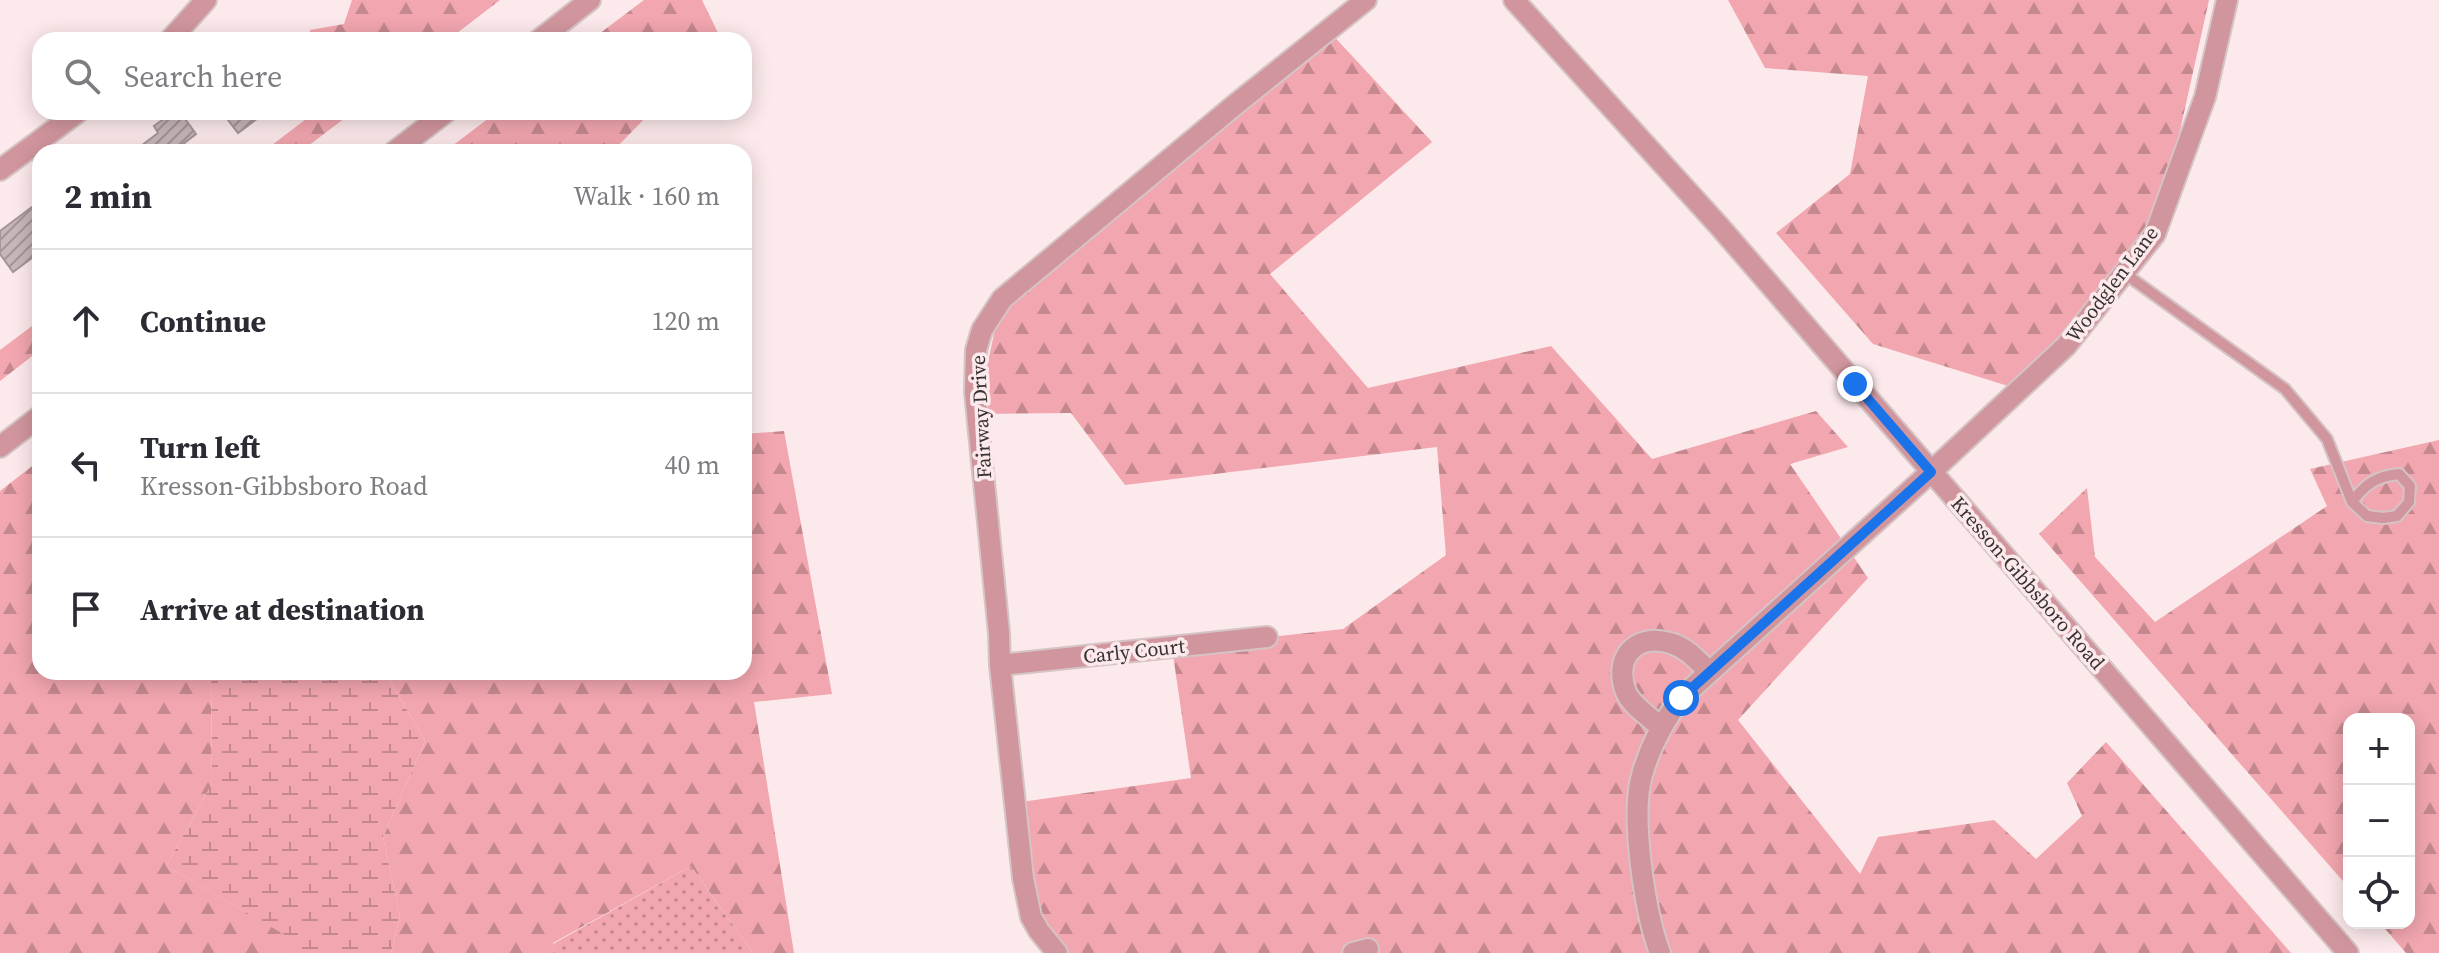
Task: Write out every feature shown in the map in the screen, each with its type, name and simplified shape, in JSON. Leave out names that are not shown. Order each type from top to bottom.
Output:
[{"type":"street","points":[[177,32],[206,0]]},
{"type":"street","points":[[549,32],[590,0]]},
{"type":"street","name":"Fairway Drive","points":[[1057,953],[1031,917],[1023,878],[975,392],[976,350],[982,330],[1002,299],[1366,0]]},
{"type":"street","name":"Kresson-Gibbsboro Road","points":[[1514,0],[1720,227],[2348,953]]},
{"type":"street","name":"Woodglen Lane","points":[[1660,953],[1652,931],[1638,840],[1641,778],[1660,727],[1681,698],[2066,346],[2155,234],[2205,97],[2227,0]]},
{"type":"street","points":[[3,160],[66,120]]},
{"type":"street","points":[[404,144],[436,120]]},
{"type":"street","points":[[0,447],[32,422]]},
{"type":"street","name":"Carly Court","points":[[1000,665],[1267,637]]},
{"type":"street","points":[[1660,727],[1626,694],[1622,672],[1626,656],[1638,642],[1654,640],[1673,643],[1691,654],[1709,672]]},
{"type":"lane","points":[[2124,273],[2285,389],[2327,439],[2352,502],[2367,516],[2397,516],[2409,502],[2410,486],[2399,474],[2382,475],[2363,486],[2352,502]]},
{"type":"green space","points":[[352,0],[500,0],[458,32],[310,32],[344,24]]},
{"type":"green space","points":[[644,0],[702,0],[718,32],[602,32]]},
{"type":"green space","points":[[1728,0],[2209,0],[2163,207],[2021,390],[1873,344],[1776,233],[1850,174],[1868,76],[1765,68]]},
{"type":"green space","points":[[1328,30],[1432,142],[1270,274],[1368,388],[1551,346],[1652,459],[1816,411],[1848,447],[1790,464],[1868,578],[1738,720],[1860,874],[1878,837],[1994,820],[2036,859],[2082,816],[2067,783],[2106,742],[2291,953],[1066,953],[1044,934],[1021,802],[1191,778],[1172,648],[1343,629],[1446,555],[1437,447],[1125,485],[1071,413],[977,414],[1002,296]]},
{"type":"green space","points":[[305,120],[342,120],[311,144],[273,144]]},
{"type":"green space","points":[[486,120],[643,120],[620,144],[455,144]]},
{"type":"green space","points":[[32,326],[32,356],[0,381],[0,350]]},
{"type":"green space","points":[[784,431],[832,694],[754,702],[794,953],[753,953],[691,866],[553,943],[555,953],[391,953],[400,916],[383,837],[425,741],[390,680],[752,680],[752,433]]},
{"type":"green space","points":[[2439,440],[2439,953],[2406,953],[2385,929],[2415,929],[2415,713],[2343,713],[2343,881],[2039,534],[2087,488],[2095,557],[2155,622],[2327,506],[2310,469]]},
{"type":"green space","points":[[32,466],[32,680],[211,680],[212,784],[166,866],[288,936],[282,953],[0,953],[0,491]]},
{"type":"green space","points":[[211,680],[390,680],[425,741],[383,837],[400,916],[391,953],[282,953],[287,936],[166,866],[212,784]]},
{"type":"green space","points":[[691,866],[753,953],[555,953],[553,944]]},
{"type":"building","points":[[162,120],[186,120],[196,134],[183,144],[144,144],[158,133],[154,126]]},
{"type":"building","points":[[228,120],[255,120],[238,133]]},
{"type":"building","points":[[32,207],[32,258],[13,272],[0,254],[0,231]]},
{"type":"route","points":[[1681,698],[1931,472],[1855,384]]}]
